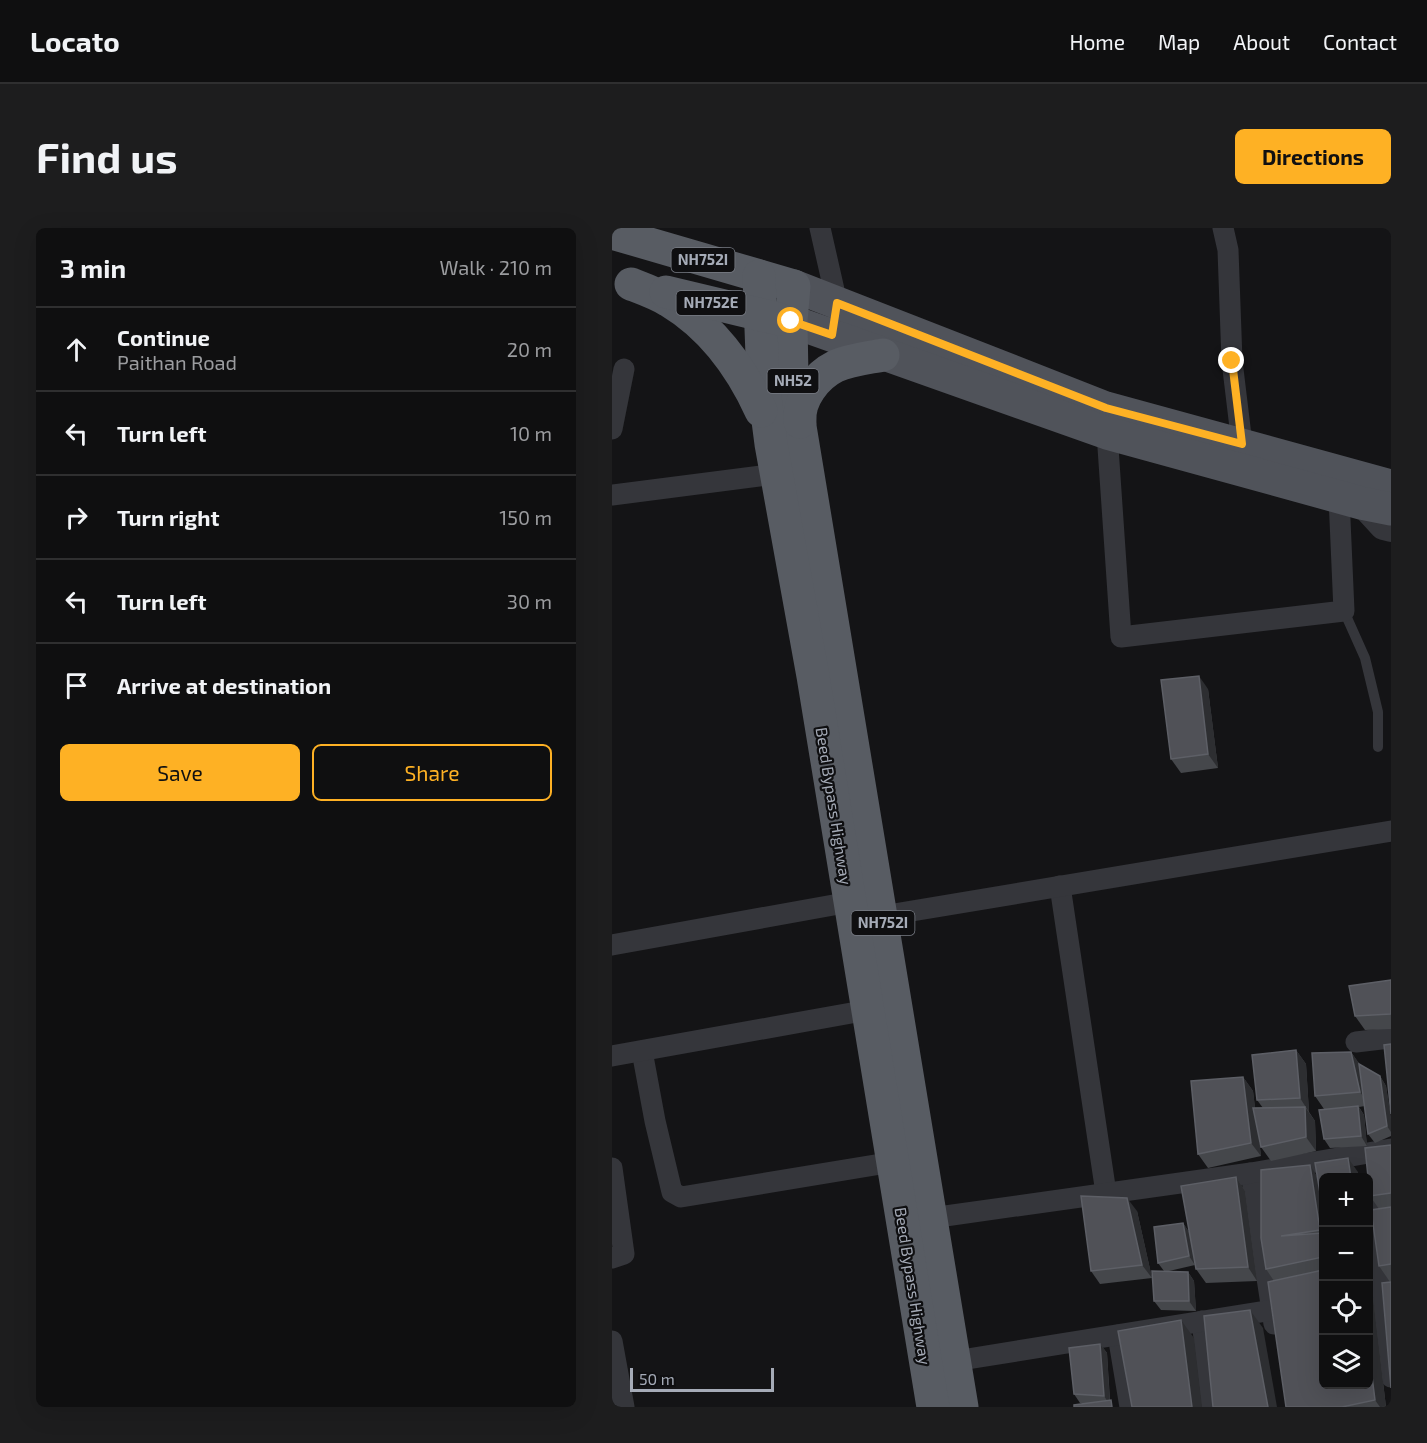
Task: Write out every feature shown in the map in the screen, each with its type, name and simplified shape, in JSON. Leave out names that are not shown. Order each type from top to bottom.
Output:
[{"type":"highway","name":"NH752I","points":[[612,233],[794,286]]},
{"type":"highway","name":"Beed Bypass Highway","points":[[759,276],[763,382],[783,452],[882,916],[962,1407]]},
{"type":"highway","name":"NH752E","points":[[622,281],[791,321]]},
{"type":"highway","points":[[622,281],[669,301],[698,322],[724,348],[744,378],[783,452]]},
{"type":"highway","name":"Beed Bypass Highway","points":[[794,286],[791,321],[792,378],[783,452],[813,676],[933,1407]]},
{"type":"highway","name":"NH752I","points":[[783,452],[800,417],[806,396],[819,378],[837,366],[882,355]]},
{"type":"main road","points":[[794,286],[1106,408],[1242,444],[1377,497]]},
{"type":"main road","name":"NH752E","points":[[791,321],[832,335]]},
{"type":"main road","points":[[832,335],[882,355],[1107,433],[1377,497]]},
{"type":"street","points":[[820,228],[837,303],[832,335]]},
{"type":"street","points":[[1223,228],[1228,250],[1232,361],[1242,444]]},
{"type":"street","points":[[612,429],[624,369]]},
{"type":"street","points":[[1107,433],[1121,637],[1344,611],[1377,497]]},
{"type":"street","points":[[612,495],[783,452]]},
{"type":"street","points":[[882,916],[1391,831]]},
{"type":"street","points":[[1060,886],[1106,1193]]},
{"type":"street","points":[[612,945],[850,902]]},
{"type":"street","points":[[612,1056],[868,1010]]},
{"type":"street","points":[[1356,1042],[1391,1038]]},
{"type":"street","points":[[642,1051],[655,1121],[672,1192],[681,1197],[893,1162]]},
{"type":"street","points":[[931,1218],[1251,1173],[1391,1149]]},
{"type":"street","points":[[1364,1154],[1366,1173]]},
{"type":"street","points":[[612,1168],[624,1254],[612,1258]]},
{"type":"street","points":[[1251,1173],[1277,1343]]},
{"type":"street","points":[[1373,1198],[1382,1221],[1374,1270],[1386,1292],[1391,1377]]},
{"type":"street","points":[[955,1361],[1202,1322],[1270,1301],[1291,1288]]},
{"type":"street","points":[[1202,1322],[1212,1407]]},
{"type":"street","points":[[1118,1335],[1130,1407]]},
{"type":"street","points":[[612,1341],[624,1407]]},
{"type":"lane","points":[[1344,611],[1365,658],[1378,712],[1378,747]]},
{"type":"building","points":[[1199,676],[1208,754],[1171,759],[1161,680]]},
{"type":"building","points":[[1391,980],[1391,1014],[1355,1016],[1349,986]]},
{"type":"building","points":[[1391,1044],[1391,1114],[1384,1045]]},
{"type":"building","points":[[1296,1050],[1300,1098],[1257,1100],[1252,1055]]},
{"type":"building","points":[[1351,1052],[1360,1092],[1315,1096],[1312,1053]]},
{"type":"building","points":[[1359,1064],[1380,1076],[1387,1126],[1368,1134]]},
{"type":"building","points":[[1243,1077],[1251,1143],[1198,1154],[1191,1081]]},
{"type":"building","points":[[1358,1106],[1361,1136],[1324,1139],[1319,1110]]},
{"type":"building","points":[[1305,1107],[1306,1137],[1261,1147],[1253,1108]]},
{"type":"building","points":[[1391,1145],[1391,1193],[1373,1196],[1373,1173],[1368,1173],[1365,1148]]},
{"type":"building","points":[[1348,1158],[1350,1173],[1319,1173],[1319,1187],[1315,1163]]},
{"type":"building","points":[[1310,1165],[1319,1230],[1281,1236],[1319,1233],[1319,1258],[1266,1269],[1261,1238],[1261,1170]]},
{"type":"building","points":[[1236,1177],[1248,1267],[1196,1269],[1181,1186]]},
{"type":"building","points":[[1081,1196],[1127,1198],[1142,1265],[1091,1271]]},
{"type":"building","points":[[1391,1207],[1391,1264],[1379,1266],[1373,1210]]},
{"type":"building","points":[[1183,1223],[1189,1256],[1158,1263],[1154,1227]]},
{"type":"building","points":[[1152,1271],[1188,1272],[1189,1301],[1154,1301]]},
{"type":"building","points":[[1319,1271],[1319,1389],[1373,1389],[1373,1384],[1375,1400],[1342,1407],[1286,1407],[1268,1282]]},
{"type":"building","points":[[1391,1282],[1391,1388],[1382,1283]]},
{"type":"building","points":[[1250,1310],[1268,1407],[1213,1407],[1204,1316]]},
{"type":"building","points":[[1181,1320],[1192,1407],[1132,1407],[1118,1331]]},
{"type":"building","points":[[1100,1344],[1104,1396],[1074,1394],[1069,1348]]},
{"type":"building","points":[[1111,1400],[1112,1407],[1074,1407],[1074,1405]]},
{"type":"route","points":[[791,321],[832,335],[837,303],[1106,408],[1242,444],[1232,361]]}]
